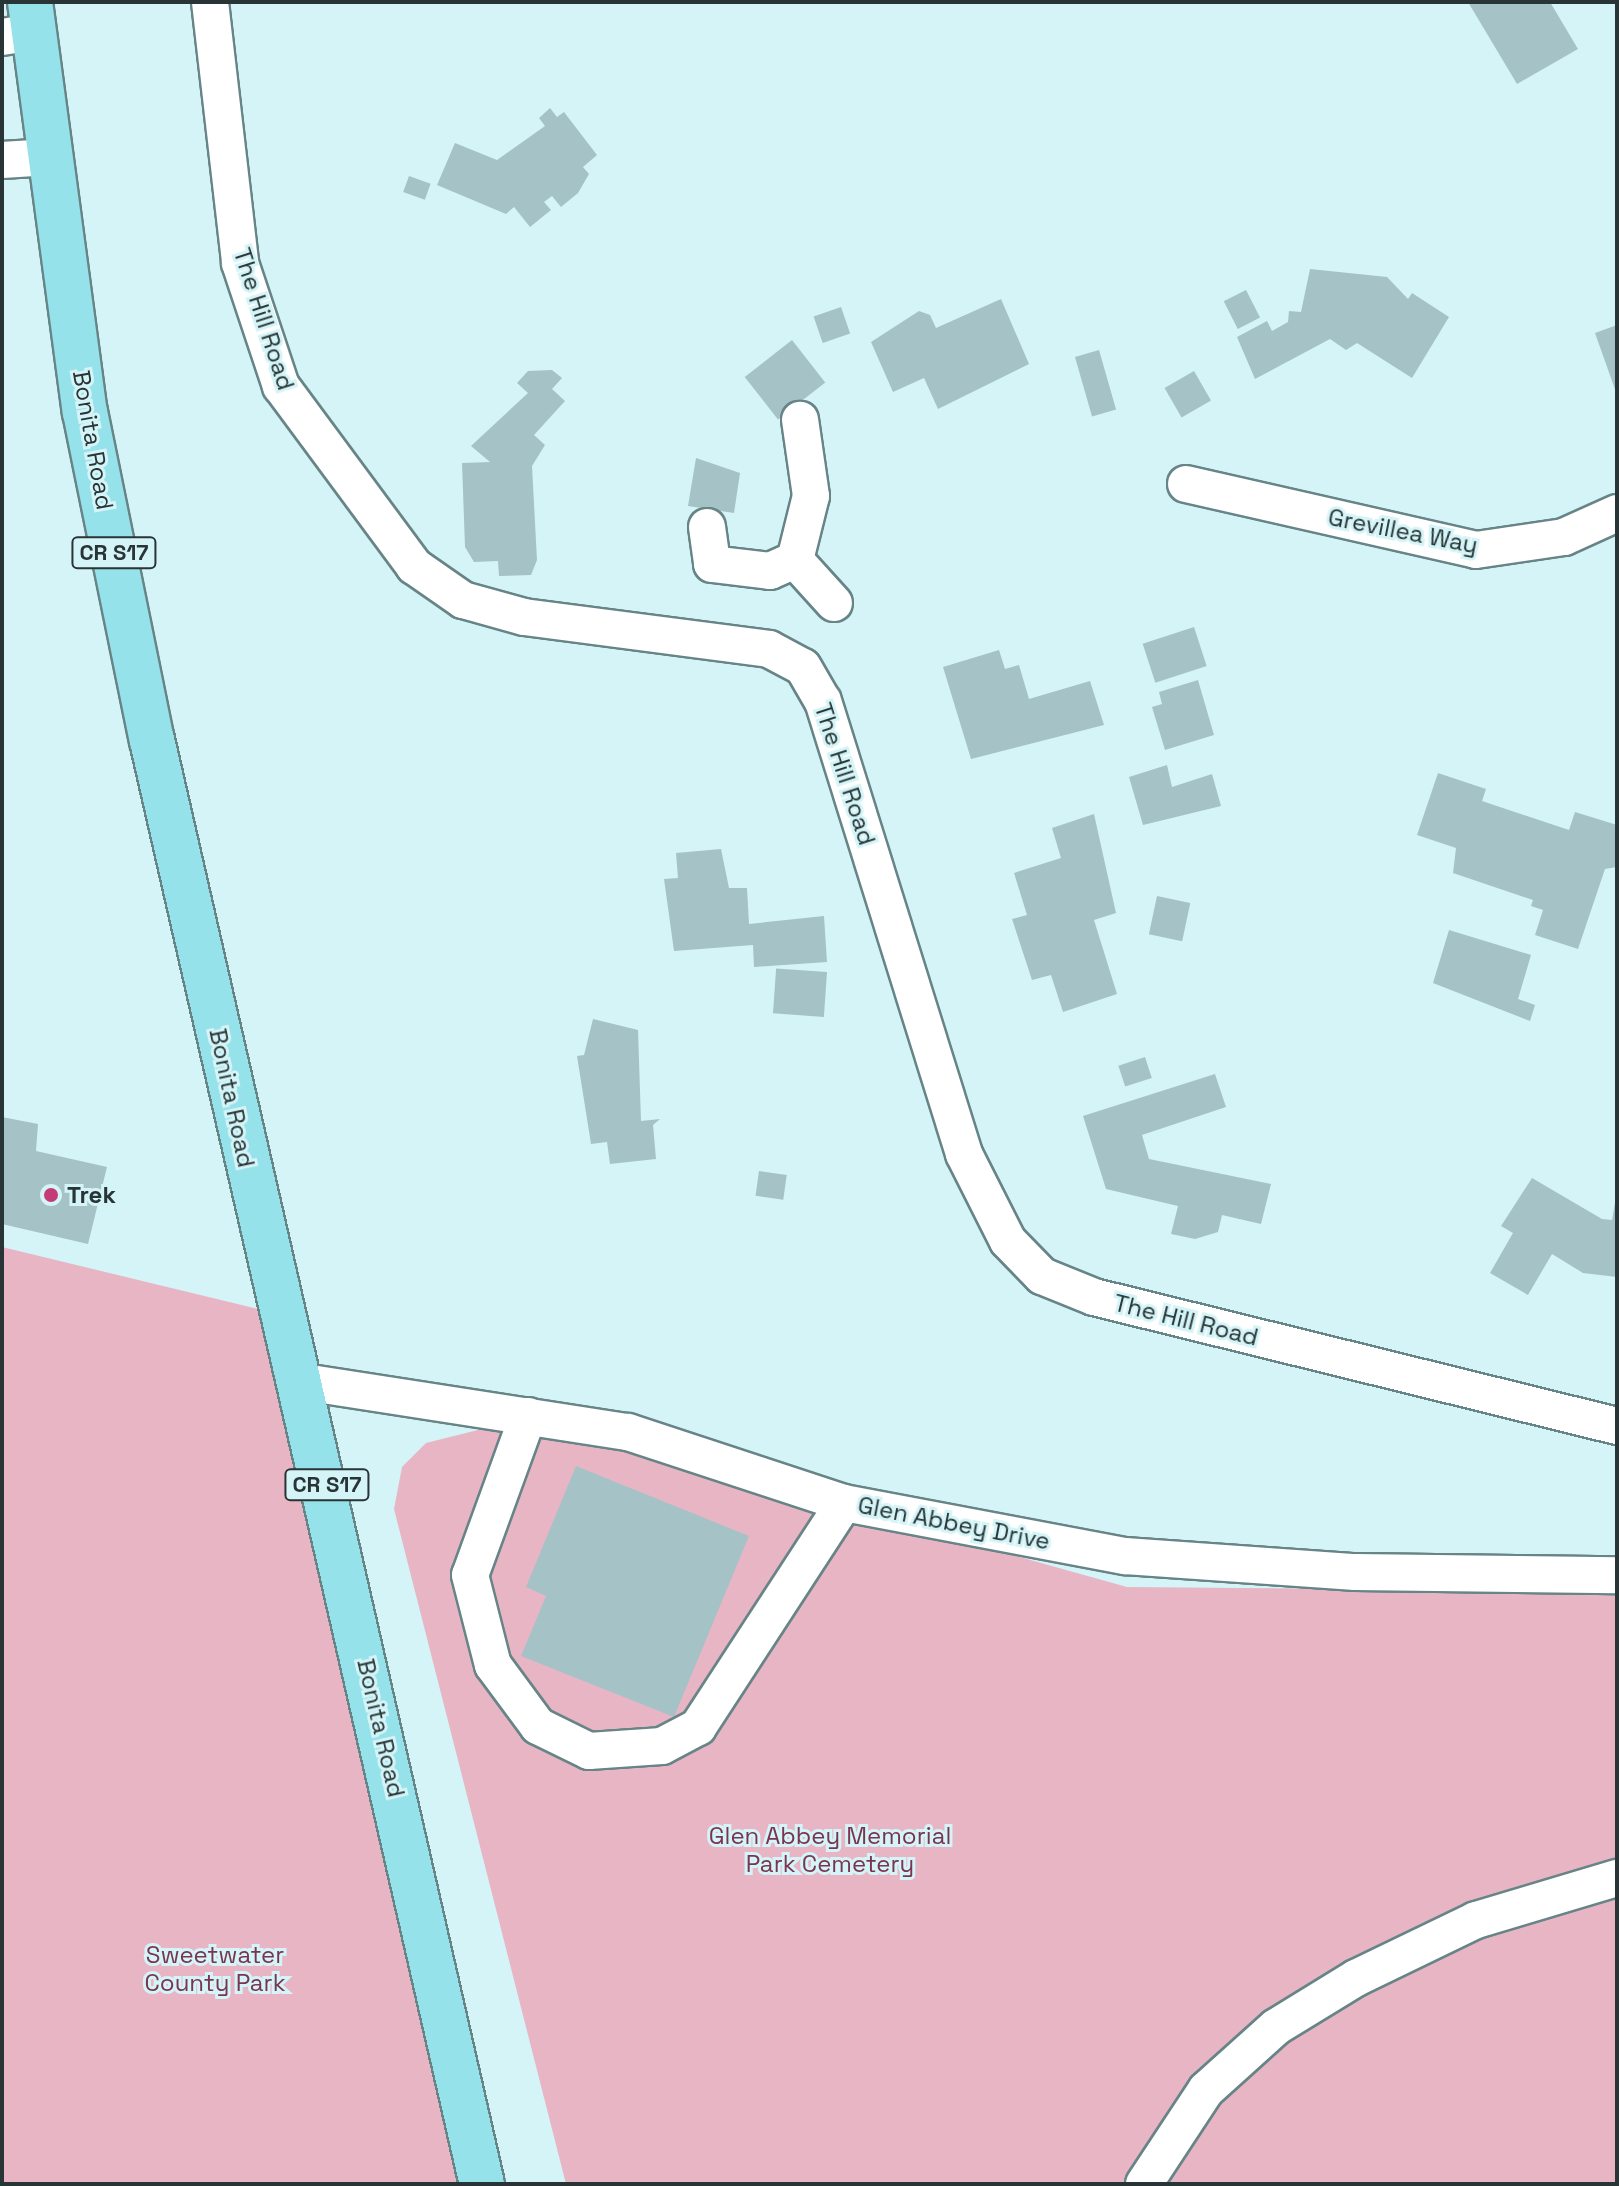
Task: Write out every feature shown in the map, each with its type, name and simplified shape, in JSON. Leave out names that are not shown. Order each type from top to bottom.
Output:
[{"type":"main road","name":"Bonita Road","points":[[22,24],[50,157],[85,412],[149,724],[257,1213],[304,1382],[482,2184]]},
{"type":"street","name":"The Hill Road","points":[[210,2],[240,263],[281,386],[414,566],[463,600],[524,617],[769,649],[803,667],[823,701],[964,1154],[1008,1241],[1042,1276],[1094,1297],[1617,1426]]},
{"type":"street","points":[[2,160],[50,157]]},
{"type":"street","points":[[795,560],[811,496],[800,420]]},
{"type":"street","name":"Grevillea Way","points":[[1186,484],[1476,550],[1564,537],[1617,513]]},
{"type":"street","points":[[707,527],[712,564],[770,571],[795,560]]},
{"type":"street","points":[[795,560],[834,603]]},
{"type":"street","name":"Glen Abbey Drive","points":[[304,1382],[628,1432],[844,1503],[1125,1556],[1355,1572],[1617,1575]]},
{"type":"street","points":[[528,1416],[470,1575],[493,1665],[538,1726],[589,1751],[662,1746],[698,1727],[844,1503]]},
{"type":"street","points":[[1144,2184],[1206,2090],[1276,2027],[1356,1978],[1476,1920],[1617,1878]]},
{"type":"green space","name":"Sweetwater County Park","points":[[2,1247],[287,1316],[481,2184],[2,2184]]},
{"type":"green space","name":"Glen Abbey Memorial Park Cemetery","points":[[559,1428],[1127,1587],[1617,1591],[1617,2184],[566,2184],[394,1509],[402,1467],[426,1443],[478,1430]]},
{"type":"building","points":[[1468,2],[1550,2],[1578,49],[1517,84]]},
{"type":"building","points":[[550,108],[557,117],[564,112],[597,155],[583,167],[589,174],[578,193],[561,207],[552,196],[544,202],[551,210],[530,227],[514,207],[506,214],[437,185],[455,143],[497,160],[545,126],[539,118]]},
{"type":"building","points":[[409,176],[431,184],[425,200],[403,192]]},
{"type":"building","points":[[1310,269],[1387,277],[1408,299],[1412,293],[1449,317],[1412,378],[1357,343],[1346,350],[1330,339],[1255,379],[1237,337],[1267,321],[1272,331],[1288,322],[1289,311],[1301,312]]},
{"type":"building","points":[[1246,290],[1260,318],[1238,329],[1224,301]]},
{"type":"building","points":[[1001,299],[1029,364],[938,409],[924,378],[893,392],[871,342],[919,311],[930,315],[936,328]]},
{"type":"building","points":[[841,307],[850,333],[823,343],[814,316]]},
{"type":"building","points":[[1617,325],[1617,395],[1595,333]]},
{"type":"building","points":[[792,340],[825,383],[778,419],[745,377]]},
{"type":"building","points":[[1099,350],[1116,410],[1092,416],[1075,357]]},
{"type":"building","points":[[552,370],[562,378],[552,389],[565,401],[534,435],[545,445],[532,466],[537,560],[531,575],[499,576],[498,561],[474,562],[465,547],[462,463],[490,462],[471,446],[528,393],[517,383],[528,371]]},
{"type":"building","points":[[1194,371],[1211,400],[1182,417],[1165,388]]},
{"type":"building","points":[[696,458],[740,473],[734,513],[688,506]]},
{"type":"building","points":[[1194,627],[1207,666],[1155,683],[1143,644]]},
{"type":"building","points":[[999,650],[1005,669],[1019,665],[1029,699],[1090,681],[1104,725],[971,759],[943,667]]},
{"type":"building","points":[[1198,680],[1214,735],[1165,750],[1152,707],[1162,704],[1159,692]]},
{"type":"building","points":[[1167,765],[1172,787],[1212,774],[1221,806],[1143,825],[1129,777]]},
{"type":"building","points":[[1438,773],[1486,789],[1482,801],[1569,830],[1575,812],[1617,825],[1617,867],[1605,869],[1578,949],[1535,935],[1543,910],[1531,906],[1533,900],[1453,873],[1456,848],[1417,835]]},
{"type":"building","points":[[1094,814],[1116,913],[1094,920],[1117,994],[1063,1012],[1051,975],[1032,980],[1012,919],[1027,915],[1014,873],[1061,858],[1052,828]]},
{"type":"building","points":[[721,849],[729,888],[747,888],[749,924],[824,916],[827,962],[754,967],[753,945],[674,951],[664,879],[678,878],[676,853]]},
{"type":"building","points":[[1157,896],[1190,903],[1182,941],[1149,934]]},
{"type":"building","points":[[1449,930],[1531,955],[1518,999],[1535,1005],[1530,1021],[1433,983]]},
{"type":"building","points":[[776,968],[827,972],[824,1017],[773,1013]]},
{"type":"building","points":[[593,1019],[638,1030],[641,1121],[660,1119],[653,1125],[656,1159],[610,1164],[607,1142],[591,1144],[577,1056],[584,1055]]},
{"type":"building","points":[[1145,1057],[1152,1078],[1125,1087],[1118,1066]]},
{"type":"building","points":[[1215,1074],[1226,1107],[1142,1135],[1149,1159],[1271,1184],[1261,1224],[1222,1215],[1218,1232],[1195,1239],[1171,1234],[1178,1206],[1106,1189],[1083,1116]]},
{"type":"building","name":"Trek","points":[[2,1117],[38,1124],[36,1151],[107,1167],[88,1244],[2,1224]]},
{"type":"building","points":[[759,1171],[787,1175],[783,1200],[756,1196]]},
{"type":"building","points":[[1532,1178],[1602,1219],[1612,1220],[1617,1191],[1617,1277],[1583,1273],[1552,1254],[1528,1295],[1490,1273],[1513,1233],[1501,1226]]},
{"type":"building","points":[[576,1466],[749,1536],[674,1717],[521,1656],[546,1596],[526,1587]]},
{"type":"place","name":"Trek","points":[[51,1195]]}]
